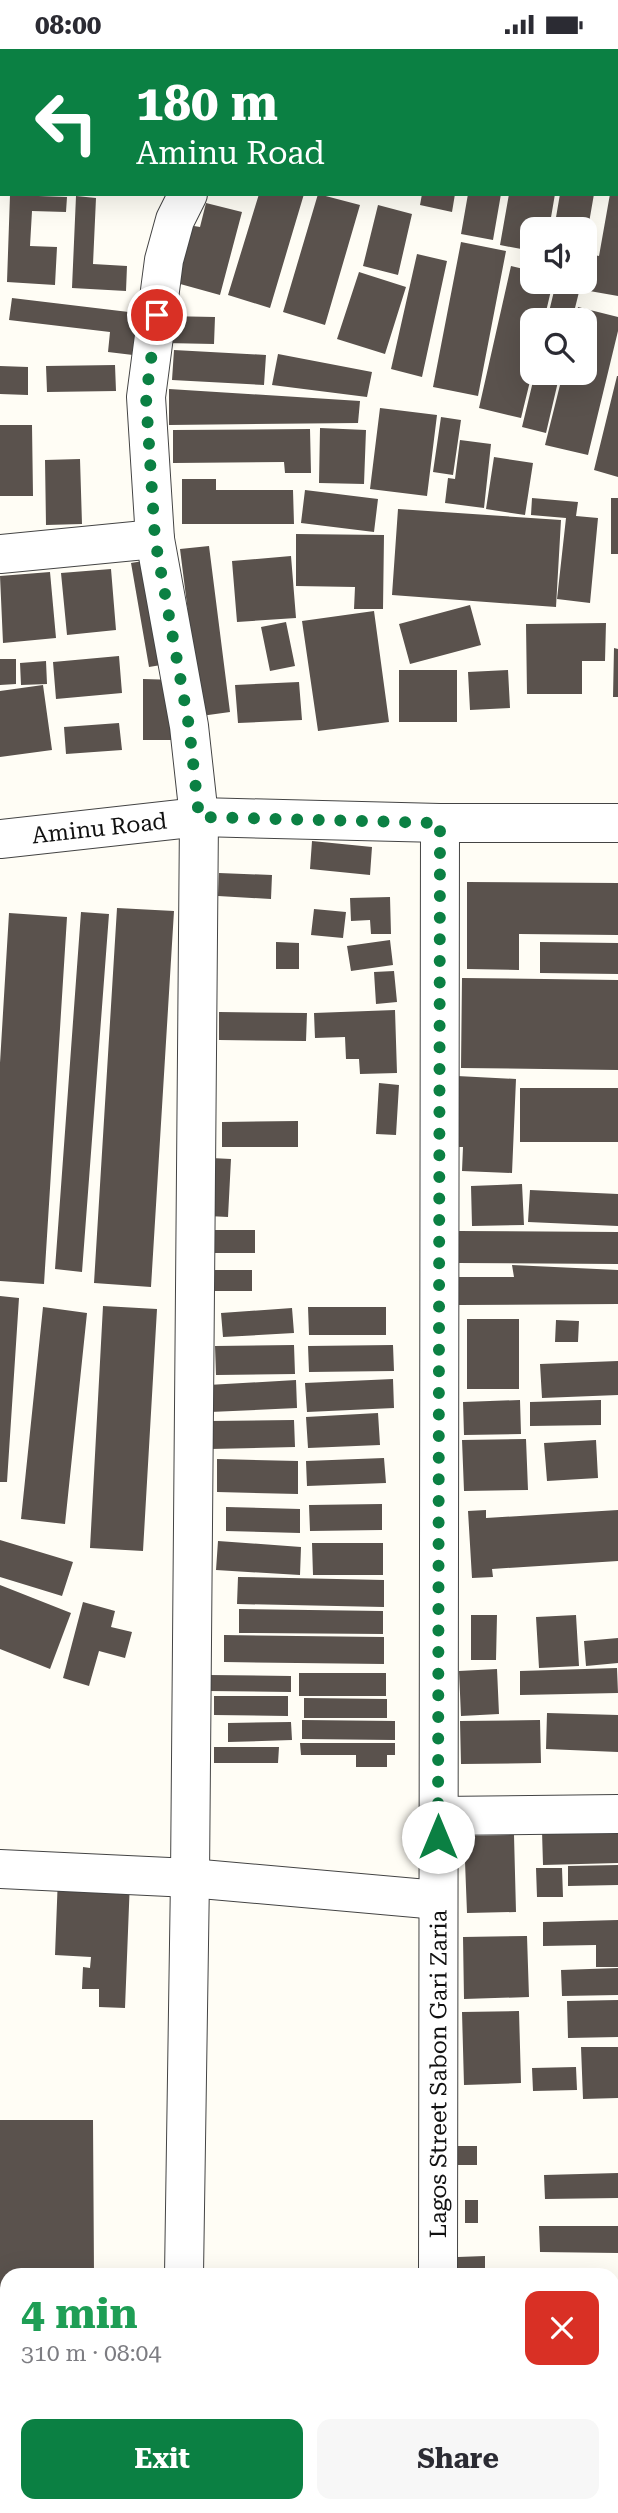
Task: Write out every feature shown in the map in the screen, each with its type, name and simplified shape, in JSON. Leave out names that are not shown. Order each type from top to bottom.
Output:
[{"type":"street","points":[[184,2268],[199,817],[189,726],[155,539],[146,397],[164,260],[175,220],[187,196]]},
{"type":"street","points":[[0,554],[155,539]]},
{"type":"street","name":"Aminu Road","points":[[0,839],[199,817],[440,823],[618,823]]},
{"type":"street","name":"Lagos Street Sabon Gari Zaria","points":[[438,2268],[440,823]]},
{"type":"street","points":[[438,1816],[618,1814]]},
{"type":"street","points":[[0,1869],[190,1878],[438,1900]]},
{"type":"building","points":[[10,196],[67,197],[66,212],[32,211],[30,246],[57,247],[55,285],[7,282]]},
{"type":"building","points":[[76,196],[96,198],[93,264],[127,266],[126,291],[72,288]]},
{"type":"building","points":[[258,196],[303,196],[270,308],[228,295]]},
{"type":"building","points":[[317,196],[360,205],[325,325],[283,312]]},
{"type":"building","points":[[422,196],[455,196],[452,212],[420,205]]},
{"type":"building","points":[[468,196],[501,196],[493,240],[461,234]]},
{"type":"building","points":[[509,196],[555,196],[551,217],[520,217],[520,249],[500,245]]},
{"type":"building","points":[[560,196],[594,196],[590,217],[556,217]]},
{"type":"building","points":[[610,196],[618,196],[618,296],[597,292],[597,256]]},
{"type":"building","points":[[206,203],[242,212],[220,295],[173,282],[188,225],[200,227]]},
{"type":"building","points":[[378,205],[412,214],[398,275],[363,266]]},
{"type":"building","points":[[461,242],[506,251],[478,396],[433,387]]},
{"type":"building","points":[[417,254],[447,261],[422,377],[391,369]]},
{"type":"building","points":[[511,266],[520,268],[520,294],[550,294],[547,308],[520,308],[520,385],[529,385],[521,418],[479,408]]},
{"type":"building","points":[[359,272],[406,287],[385,354],[337,339]]},
{"type":"building","points":[[553,294],[578,294],[575,308],[550,308]]},
{"type":"building","points":[[12,298],[137,313],[133,355],[108,352],[110,332],[9,320]]},
{"type":"building","points":[[597,312],[618,317],[618,331],[588,455],[545,445],[560,385],[597,385]]},
{"type":"building","points":[[165,316],[215,317],[214,344],[165,343]]},
{"type":"building","points":[[174,350],[266,355],[264,385],[172,380]]},
{"type":"building","points":[[278,354],[372,372],[367,397],[272,385]]},
{"type":"building","points":[[115,365],[116,391],[47,392],[46,366]]},
{"type":"building","points":[[0,366],[28,367],[28,395],[0,394]]},
{"type":"building","points":[[618,376],[618,477],[594,470]]},
{"type":"building","points":[[532,385],[557,385],[546,433],[522,427]]},
{"type":"building","points":[[169,389],[360,401],[358,423],[169,425]]},
{"type":"building","points":[[380,408],[437,415],[427,496],[370,489]]},
{"type":"building","points":[[441,417],[461,420],[453,475],[433,472]]},
{"type":"building","points":[[0,425],[32,425],[33,496],[0,496]]},
{"type":"building","points":[[320,428],[366,430],[364,484],[319,483]]},
{"type":"building","points":[[310,429],[311,473],[285,473],[284,462],[173,463],[173,430]]},
{"type":"building","points":[[460,440],[491,444],[484,508],[445,503],[448,478],[455,479]]},
{"type":"building","points":[[494,457],[533,463],[525,515],[486,509]]},
{"type":"building","points":[[80,459],[82,524],[46,525],[45,460]]},
{"type":"building","points":[[182,479],[216,479],[216,490],[293,490],[294,524],[182,524]]},
{"type":"building","points":[[305,490],[378,499],[374,532],[301,523]]},
{"type":"building","points":[[532,498],[578,502],[576,516],[598,518],[590,603],[557,599],[566,518],[531,515]]},
{"type":"building","points":[[611,498],[618,498],[618,554],[611,554]]},
{"type":"building","points":[[398,509],[561,520],[556,607],[392,595]]},
{"type":"building","points":[[296,534],[384,535],[383,609],[354,609],[355,587],[296,586]]},
{"type":"building","points":[[209,546],[230,712],[201,716],[180,549]]},
{"type":"building","points":[[291,556],[296,618],[237,622],[232,561]]},
{"type":"building","points":[[149,560],[167,664],[149,667],[131,563]]},
{"type":"building","points":[[111,569],[116,630],[67,635],[61,573]]},
{"type":"building","points":[[50,572],[56,638],[3,643],[0,576]]},
{"type":"building","points":[[470,605],[481,645],[410,664],[399,624]]},
{"type":"building","points":[[374,611],[389,722],[318,731],[302,621]]},
{"type":"building","points":[[286,622],[295,666],[270,671],[261,627]]},
{"type":"building","points":[[606,623],[605,661],[582,661],[582,694],[527,694],[526,624]]},
{"type":"building","points":[[614,648],[618,649],[618,697],[613,697]]},
{"type":"building","points":[[119,656],[122,693],[56,699],[53,662]]},
{"type":"building","points":[[0,659],[16,659],[16,684],[0,685]]},
{"type":"building","points":[[46,661],[47,684],[21,685],[20,663]]},
{"type":"building","points":[[399,670],[457,670],[457,722],[399,722]]},
{"type":"building","points":[[508,670],[510,708],[470,710],[468,672]]},
{"type":"building","points":[[143,679],[176,680],[177,740],[143,740]]},
{"type":"building","points":[[299,682],[302,720],[238,723],[235,685]]},
{"type":"building","points":[[43,685],[52,750],[0,757],[0,691]]},
{"type":"building","points":[[119,723],[122,750],[66,754],[64,727]]},
{"type":"building","points":[[312,841],[372,847],[370,875],[310,869]]},
{"type":"building","points":[[219,873],[272,875],[271,899],[218,896]]},
{"type":"building","points":[[467,882],[618,883],[618,935],[519,934],[519,970],[467,969]]},
{"type":"building","points":[[390,897],[391,934],[371,934],[370,920],[351,921],[350,898]]},
{"type":"building","points":[[117,908],[174,911],[151,1287],[94,1283]]},
{"type":"building","points":[[314,909],[346,912],[343,938],[311,935]]},
{"type":"building","points":[[81,912],[109,914],[82,1272],[55,1269]]},
{"type":"building","points":[[9,913],[67,917],[44,1284],[0,1281],[0,1063]]},
{"type":"building","points":[[390,940],[393,965],[351,971],[347,946]]},
{"type":"building","points":[[276,942],[299,943],[299,969],[276,969]]},
{"type":"building","points":[[540,942],[618,943],[618,974],[540,973]]},
{"type":"building","points":[[394,971],[397,1002],[376,1004],[374,972]]},
{"type":"building","points":[[462,978],[618,980],[618,1070],[461,1068]]},
{"type":"building","points":[[395,1010],[397,1073],[360,1074],[359,1059],[346,1059],[345,1037],[315,1038],[314,1013]]},
{"type":"building","points":[[219,1012],[307,1013],[306,1041],[219,1040]]},
{"type":"building","points":[[457,1076],[516,1079],[512,1173],[462,1171],[463,1147],[453,1147]]},
{"type":"building","points":[[379,1083],[399,1085],[396,1135],[376,1134]]},
{"type":"building","points":[[520,1088],[618,1088],[618,1142],[520,1142]]},
{"type":"building","points":[[298,1121],[298,1147],[222,1147],[222,1122]]},
{"type":"building","points":[[211,1158],[231,1159],[228,1217],[208,1216]]},
{"type":"building","points":[[522,1184],[524,1225],[472,1226],[471,1186]]},
{"type":"building","points":[[530,1190],[618,1194],[618,1226],[528,1222]]},
{"type":"building","points":[[212,1230],[255,1230],[255,1253],[213,1253]]},
{"type":"building","points":[[458,1231],[618,1232],[618,1264],[457,1263]]},
{"type":"building","points":[[512,1265],[618,1270],[618,1304],[459,1305],[459,1277],[514,1277]]},
{"type":"building","points":[[211,1270],[252,1270],[252,1291],[210,1291]]},
{"type":"building","points":[[0,1296],[19,1298],[7,1482],[0,1482]]},
{"type":"building","points":[[103,1306],[157,1309],[143,1551],[90,1548]]},
{"type":"building","points":[[43,1307],[87,1313],[65,1524],[21,1519]]},
{"type":"building","points":[[308,1307],[386,1307],[386,1335],[309,1335]]},
{"type":"building","points":[[292,1308],[294,1333],[223,1337],[221,1313]]},
{"type":"building","points":[[467,1319],[519,1319],[519,1389],[467,1389]]},
{"type":"building","points":[[556,1320],[579,1321],[578,1342],[555,1342]]},
{"type":"building","points":[[294,1345],[295,1374],[216,1375],[215,1346]]},
{"type":"building","points":[[393,1345],[394,1371],[309,1372],[308,1346]]},
{"type":"building","points":[[618,1361],[618,1395],[542,1398],[540,1364]]},
{"type":"building","points":[[393,1379],[394,1408],[307,1412],[305,1383]]},
{"type":"building","points":[[296,1380],[297,1408],[210,1412],[208,1385]]},
{"type":"building","points":[[520,1400],[521,1434],[464,1435],[463,1402]]},
{"type":"building","points":[[601,1400],[601,1425],[530,1426],[530,1402]]},
{"type":"building","points":[[378,1413],[380,1445],[308,1448],[306,1417]]},
{"type":"building","points":[[294,1420],[295,1447],[210,1449],[209,1421]]},
{"type":"building","points":[[526,1439],[528,1490],[464,1491],[462,1440]]},
{"type":"building","points":[[596,1440],[598,1478],[547,1481],[544,1443]]},
{"type":"building","points":[[384,1458],[386,1483],[307,1486],[306,1461]]},
{"type":"building","points":[[217,1459],[298,1461],[298,1494],[217,1492]]},
{"type":"building","points":[[382,1504],[382,1530],[310,1531],[309,1505]]},
{"type":"building","points":[[226,1507],[300,1509],[300,1533],[226,1531]]},
{"type":"building","points":[[486,1510],[486,1518],[618,1510],[618,1561],[492,1569],[493,1577],[472,1578],[468,1511]]},
{"type":"building","points":[[0,1540],[73,1562],[62,1596],[0,1577]]},
{"type":"building","points":[[218,1541],[301,1547],[300,1575],[216,1570]]},
{"type":"building","points":[[312,1543],[383,1543],[383,1575],[313,1575]]},
{"type":"building","points":[[238,1577],[384,1580],[384,1607],[237,1604]]},
{"type":"building","points":[[0,1585],[71,1613],[50,1669],[0,1649]]},
{"type":"building","points":[[83,1602],[115,1611],[111,1627],[132,1632],[125,1658],[99,1651],[89,1686],[63,1678]]},
{"type":"building","points":[[239,1609],[383,1611],[383,1634],[239,1633]]},
{"type":"building","points":[[471,1615],[497,1615],[496,1660],[471,1660]]},
{"type":"building","points":[[576,1615],[579,1666],[539,1668],[536,1617]]},
{"type":"building","points":[[224,1635],[384,1637],[384,1664],[224,1662]]},
{"type":"building","points":[[618,1638],[618,1663],[586,1666],[584,1641]]},
{"type":"building","points":[[617,1668],[618,1693],[520,1695],[520,1671]]},
{"type":"building","points":[[497,1669],[499,1714],[461,1716],[459,1671]]},
{"type":"building","points":[[299,1673],[386,1673],[386,1696],[299,1696]]},
{"type":"building","points":[[209,1675],[291,1676],[291,1692],[209,1691]]},
{"type":"building","points":[[214,1696],[288,1696],[288,1716],[214,1715]]},
{"type":"building","points":[[304,1698],[387,1699],[387,1718],[304,1718]]},
{"type":"building","points":[[547,1713],[618,1715],[618,1752],[546,1749]]},
{"type":"building","points":[[302,1720],[395,1721],[395,1740],[302,1739]]},
{"type":"building","points":[[540,1720],[541,1763],[461,1764],[460,1721]]},
{"type":"building","points":[[291,1722],[292,1740],[228,1742],[228,1723]]},
{"type":"building","points":[[300,1743],[395,1743],[395,1755],[387,1755],[387,1767],[356,1767],[356,1755],[301,1755]]},
{"type":"building","points":[[214,1747],[279,1747],[278,1763],[214,1763]]},
{"type":"building","points":[[618,1829],[618,1863],[543,1865],[542,1831]]},
{"type":"building","points":[[514,1835],[516,1912],[467,1913],[464,1836]]},
{"type":"building","points":[[618,1865],[618,1885],[568,1886],[568,1866]]},
{"type":"building","points":[[536,1868],[562,1868],[563,1897],[537,1897]]},
{"type":"building","points":[[58,1876],[130,1880],[125,2008],[99,2007],[99,1989],[82,1989],[83,1967],[90,1968],[91,1957],[55,1955]]},
{"type":"building","points":[[618,1920],[618,1967],[596,1967],[596,1945],[543,1946],[543,1922]]},
{"type":"building","points":[[527,1936],[529,1997],[464,1999],[463,1937]]},
{"type":"building","points":[[618,1968],[618,1995],[562,1996],[561,1970]]},
{"type":"building","points":[[618,2000],[618,2037],[568,2038],[567,2001]]},
{"type":"building","points":[[519,2011],[521,2083],[464,2085],[462,2012]]},
{"type":"building","points":[[581,2047],[618,2047],[618,2098],[583,2099]]},
{"type":"building","points":[[576,2067],[577,2090],[533,2091],[532,2068]]},
{"type":"building","points":[[0,2120],[93,2120],[94,2268],[0,2268]]},
{"type":"building","points":[[455,2146],[477,2146],[477,2165],[455,2165]]},
{"type":"building","points":[[618,2173],[618,2198],[545,2199],[544,2175]]},
{"type":"building","points":[[465,2200],[478,2200],[478,2223],[465,2223]]},
{"type":"building","points":[[539,2226],[618,2226],[618,2253],[540,2252]]},
{"type":"building","points":[[485,2256],[485,2268],[458,2268],[458,2257]]},
{"type":"route","points":[[157,315],[146,397],[155,539],[189,726],[199,817],[440,823],[438,1837]]}]
